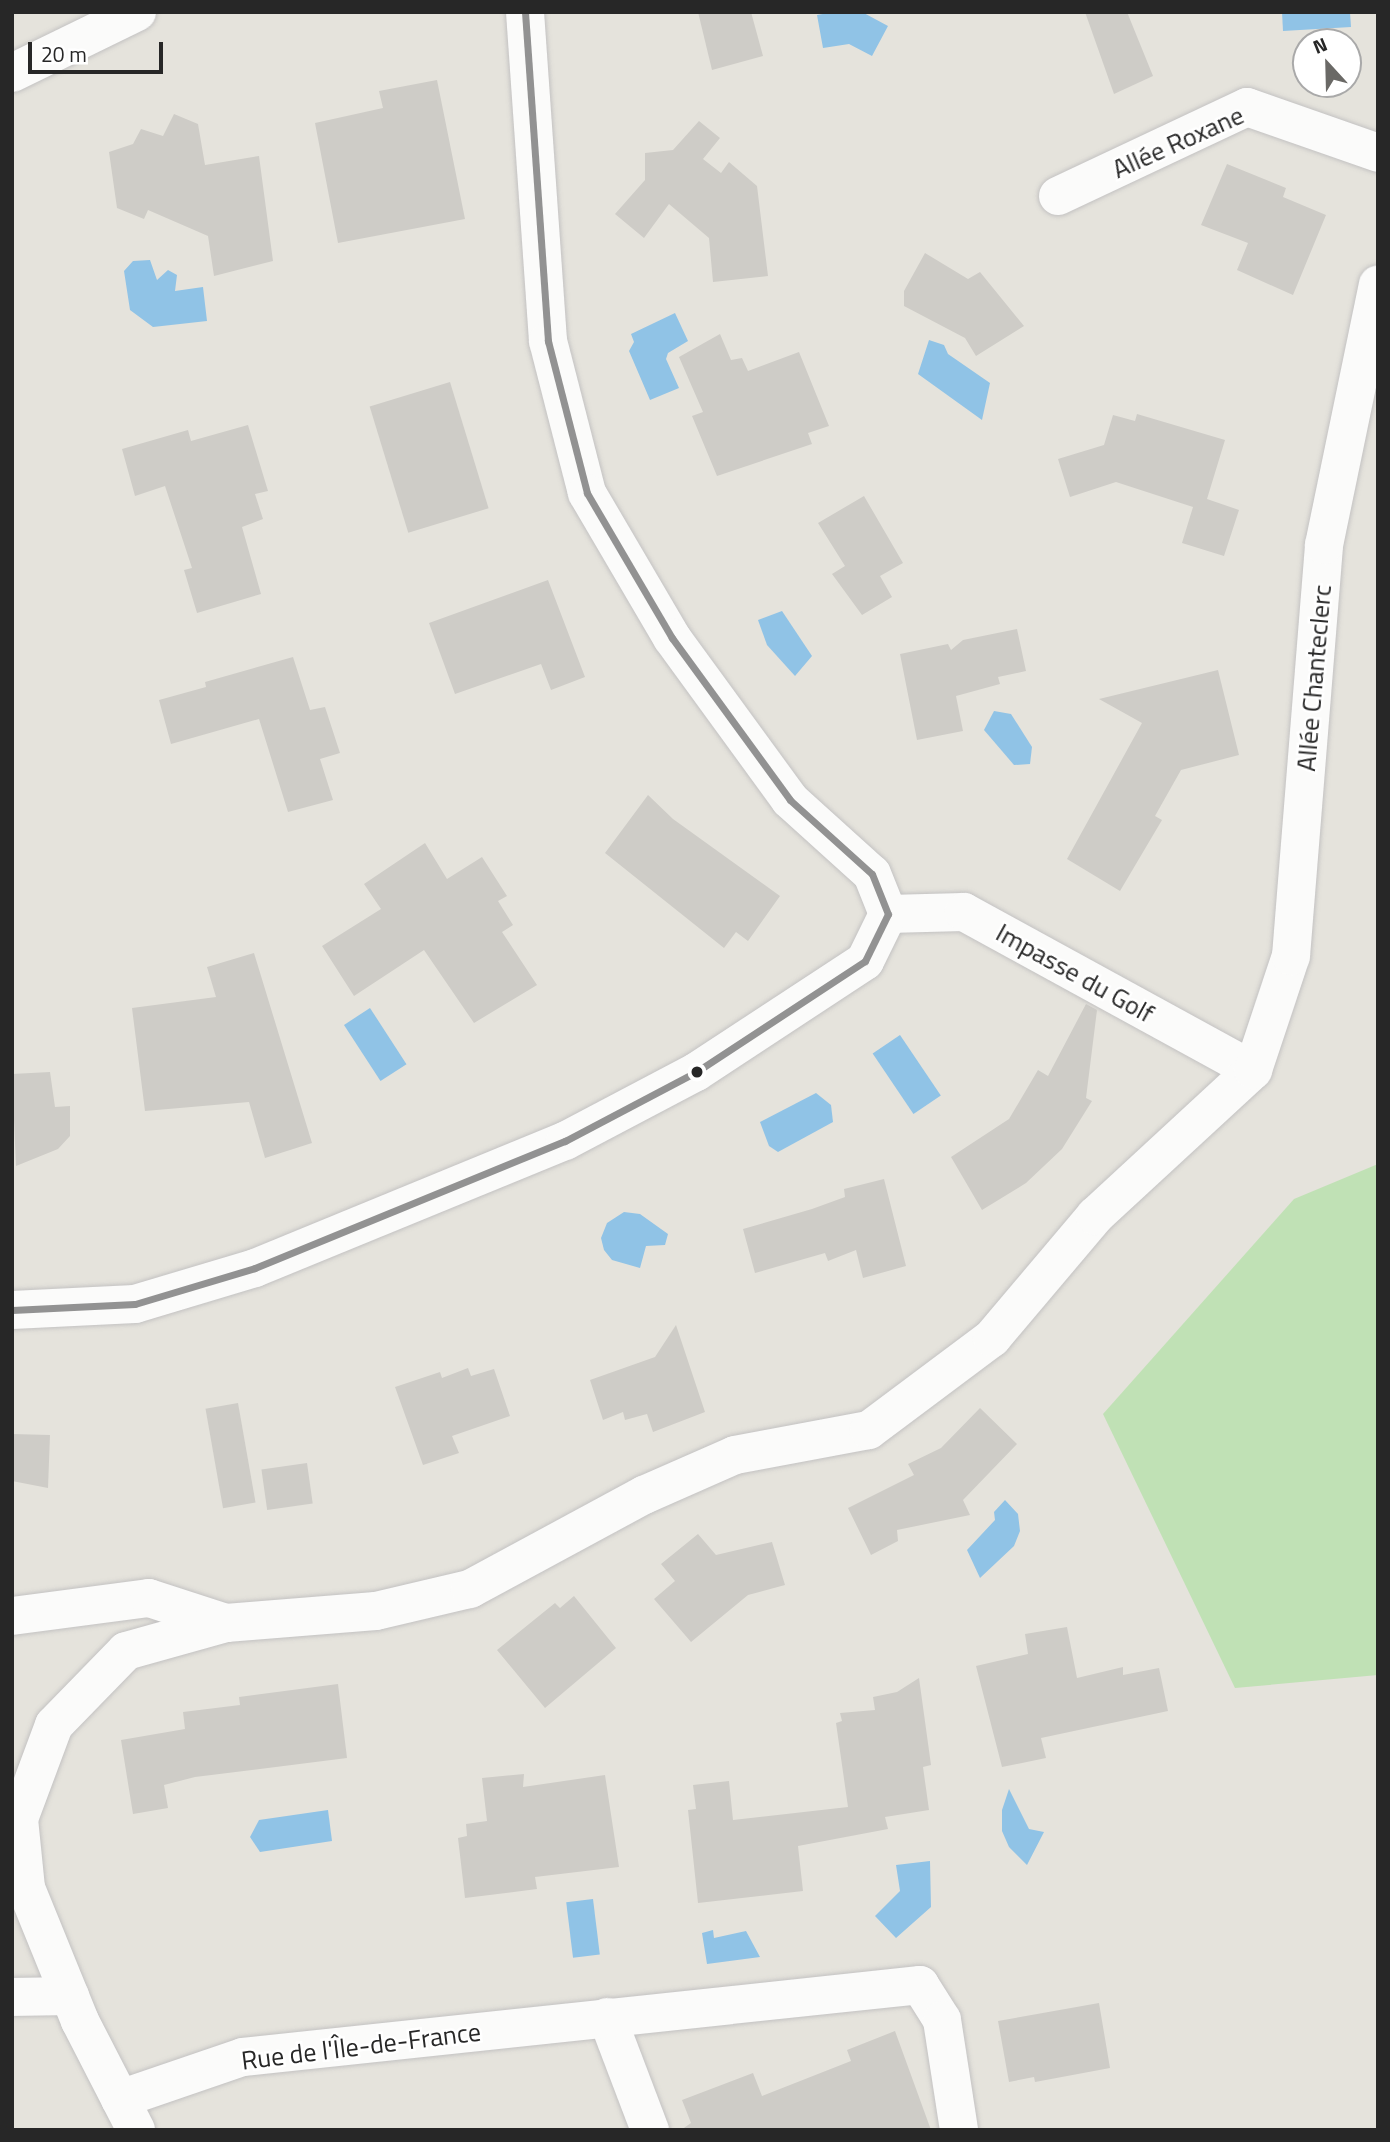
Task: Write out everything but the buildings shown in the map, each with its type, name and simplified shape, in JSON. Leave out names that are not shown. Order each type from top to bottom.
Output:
[{"type":"street","points":[[12,73],[137,12]]},
{"type":"street","points":[[12,1310],[135,1304],[255,1268],[565,1141],[696,1072],[865,961],[888,914],[872,874],[790,800],[672,638],[587,493],[548,341],[525,12]]},
{"type":"street","name":"Allée Roxane","points":[[1058,196],[1247,107],[1378,153]]},
{"type":"street","name":"Allée Chanteclerc","points":[[1253,1070],[1291,956],[1324,545],[1378,285]]},
{"type":"street","name":"Impasse du Golf","points":[[888,914],[964,912],[1253,1070]]},
{"type":"street","points":[[128,2114],[70,1996],[26,1888],[19,1819],[54,1725],[126,1651],[226,1623],[376,1611],[470,1589],[644,1495],[735,1455],[869,1430],[992,1338],[1095,1216],[1253,1070]]},
{"type":"street","points":[[12,1616],[149,1598],[226,1623]]},
{"type":"street","name":"Rue de l'Île-de-France","points":[[128,2114],[243,2057],[920,1985],[942,2020],[959,2130]]},
{"type":"street","points":[[12,1997],[70,1996]]},
{"type":"street","points":[[607,2017],[650,2130]]},
{"type":"green space","points":[[1378,1164],[1378,1675],[1235,1688],[1103,1414],[1294,1199]]},
{"type":"water","points":[[862,12],[888,26],[872,56],[849,44],[823,48],[817,15]]},
{"type":"water","points":[[1282,12],[1350,12],[1351,27],[1292,28],[1292,30],[1283,31]]},
{"type":"water","points":[[150,260],[157,280],[168,270],[177,275],[175,291],[203,287],[207,321],[153,327],[130,310],[124,271],[133,261]]},
{"type":"water","points":[[675,313],[688,341],[668,353],[666,359],[679,388],[650,400],[629,351],[634,342],[631,334]]},
{"type":"water","points":[[929,340],[944,345],[948,354],[990,383],[982,420],[918,374]]},
{"type":"water","points":[[782,611],[812,656],[795,676],[767,645],[758,620]]},
{"type":"water","points":[[994,711],[1011,714],[1032,747],[1030,764],[1014,765],[984,730]]},
{"type":"water","points":[[370,1008],[406,1064],[380,1081],[344,1025]]},
{"type":"water","points":[[900,1035],[941,1096],[913,1114],[873,1053]]},
{"type":"water","points":[[816,1093],[831,1105],[833,1122],[778,1152],[769,1146],[760,1122]]},
{"type":"water","points":[[624,1212],[640,1214],[668,1234],[665,1245],[646,1246],[640,1268],[612,1260],[604,1250],[601,1238],[607,1223]]},
{"type":"water","points":[[1005,1500],[1018,1514],[1020,1531],[1014,1546],[980,1578],[967,1550],[995,1520],[994,1512]]},
{"type":"water","points":[[1009,1789],[1029,1829],[1044,1832],[1027,1865],[1009,1847],[1002,1831],[1002,1810]]},
{"type":"water","points":[[328,1810],[332,1841],[260,1852],[250,1837],[259,1820]]},
{"type":"water","points":[[930,1861],[931,1907],[896,1938],[875,1916],[900,1891],[896,1865]]},
{"type":"water","points":[[593,1899],[600,1955],[573,1958],[566,1902]]},
{"type":"water","points":[[713,1930],[714,1938],[746,1931],[760,1957],[707,1964],[702,1933]]},
{"type":"transit line","points":[[525,12],[548,341],[587,493],[672,638],[790,800],[872,874],[888,914]]},
{"type":"transit line","points":[[12,1310],[135,1304],[255,1268],[565,1141],[696,1072],[865,961],[888,914]]}]
